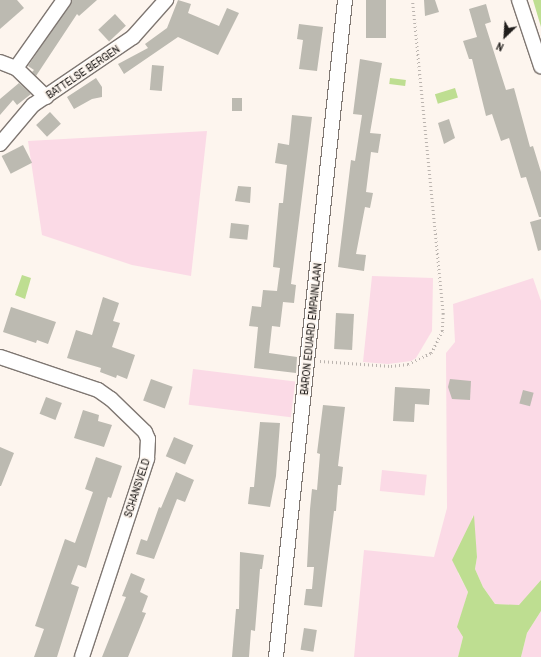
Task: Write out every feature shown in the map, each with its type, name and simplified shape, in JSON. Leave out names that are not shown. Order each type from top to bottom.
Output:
[{"type":"street","points":[[16,68],[64,0]]},
{"type":"street","name":"BATTELSE BERGEN","points":[[0,144],[23,115],[46,97],[133,37],[166,0]]},
{"type":"street","name":"BARON EDUARD EMPAINLAAN","points":[[276,657],[345,0]]},
{"type":"street","points":[[519,0],[541,66]]},
{"type":"street","points":[[0,62],[16,68],[46,97]]},
{"type":"street","name":"SCHANSVELD","points":[[0,357],[98,390],[111,399],[145,432],[148,439],[147,459],[82,657]]},
{"type":"path","points":[[308,361],[391,366],[408,364],[431,353],[442,331],[443,314],[412,0]]},
{"type":"shaded area","points":[[533,0],[541,0],[541,27]]},
{"type":"shaded area","points":[[390,78],[406,80],[405,86],[389,84]]},
{"type":"shaded area","points":[[455,88],[458,98],[438,104],[435,94]]},
{"type":"shaded area","points":[[207,131],[191,276],[132,265],[42,235],[28,141]]},
{"type":"shaded area","points":[[22,275],[31,278],[25,299],[15,295]]},
{"type":"shaded area","points":[[372,276],[433,278],[432,331],[416,358],[411,361],[388,364],[363,362]]},
{"type":"shaded area","points":[[533,278],[541,301],[541,580],[519,606],[495,604],[483,587],[475,569],[477,557],[473,515],[458,573],[468,592],[458,627],[463,637],[458,657],[354,657],[364,550],[434,557],[447,508],[446,353],[455,342],[453,304]]},
{"type":"shaded area","points":[[193,369],[295,382],[291,417],[189,405]]},
{"type":"shaded area","points":[[382,470],[427,475],[425,496],[380,491]]},
{"type":"shaded area","points":[[474,515],[477,557],[475,569],[483,587],[495,604],[519,605],[541,580],[541,611],[527,633],[521,657],[458,657],[463,637],[457,627],[468,592],[452,560]]},
{"type":"shaded area","points":[[541,611],[541,657],[521,657],[527,633]]},
{"type":"building","points":[[0,0],[17,0],[24,8],[0,29]]},
{"type":"building","points":[[72,0],[97,0],[79,16],[77,14],[36,76],[32,72],[34,70],[28,66]]},
{"type":"building","points":[[178,0],[191,4],[188,13],[219,26],[227,8],[239,13],[218,55],[178,37],[124,74],[118,64],[148,48],[145,44],[167,28]]},
{"type":"building","points":[[366,0],[386,0],[386,38],[366,38]]},
{"type":"building","points":[[424,0],[435,0],[439,12],[425,16]]},
{"type":"building","points":[[486,4],[491,22],[485,24],[506,90],[514,88],[530,147],[533,146],[541,172],[541,217],[539,217],[526,177],[521,178],[509,138],[501,141],[492,114],[486,116],[472,59],[469,59],[463,41],[477,37],[469,9]]},
{"type":"building","points":[[115,14],[126,26],[109,41],[98,30]]},
{"type":"building","points":[[299,24],[323,27],[317,71],[299,69],[303,40],[297,39]]},
{"type":"building","points":[[360,59],[382,63],[370,133],[381,134],[378,153],[371,152],[366,192],[373,193],[370,208],[365,207],[356,254],[366,255],[364,271],[338,267],[351,160],[355,161],[362,115],[353,114]]},
{"type":"building","points":[[152,65],[164,66],[162,91],[150,90]]},
{"type":"building","points":[[96,78],[102,87],[102,97],[92,99],[74,109],[67,97]]},
{"type":"building","points":[[19,83],[31,94],[17,105],[13,100],[0,115],[0,99]]},
{"type":"building","points":[[232,98],[242,98],[242,111],[232,111]]},
{"type":"building","points":[[50,112],[61,124],[47,137],[36,125]]},
{"type":"building","points":[[292,115],[312,117],[291,284],[296,285],[294,303],[283,302],[280,327],[272,326],[269,353],[297,357],[296,373],[254,368],[258,327],[249,326],[252,306],[261,307],[263,290],[277,291],[280,268],[273,267],[279,203],[283,203],[287,165],[275,163],[278,143],[289,145]]},
{"type":"building","points":[[449,119],[455,138],[444,144],[438,123]]},
{"type":"building","points":[[23,145],[32,163],[11,174],[2,156]]},
{"type":"building","points":[[238,186],[251,187],[250,203],[235,201]]},
{"type":"building","points":[[541,219],[541,250],[538,251],[530,222]]},
{"type":"building","points":[[231,223],[249,225],[247,240],[229,238]]},
{"type":"building","points":[[103,297],[119,303],[113,321],[120,323],[112,347],[135,355],[127,379],[117,375],[116,378],[100,372],[101,368],[67,358],[76,330],[92,335]]},
{"type":"building","points":[[11,307],[56,322],[48,344],[37,340],[36,343],[3,332]]},
{"type":"building","points":[[336,313],[354,314],[352,350],[334,349]]},
{"type":"building","points":[[151,379],[173,387],[165,408],[143,401]]},
{"type":"building","points":[[450,379],[471,381],[470,400],[452,399],[448,387]]},
{"type":"building","points":[[395,387],[430,389],[429,405],[415,404],[414,422],[393,421]]},
{"type":"building","points":[[523,390],[534,393],[530,406],[519,404]]},
{"type":"building","points":[[46,397],[62,403],[55,420],[40,414]]},
{"type":"building","points":[[323,405],[345,407],[338,466],[343,467],[341,485],[338,485],[336,511],[334,511],[322,607],[304,605],[306,589],[312,589],[314,567],[307,567],[310,509],[312,489],[317,490],[320,454],[317,453]]},
{"type":"building","points":[[83,410],[99,415],[98,421],[112,425],[104,447],[74,438]]},
{"type":"building","points":[[260,422],[280,423],[276,476],[270,507],[248,504],[250,487],[254,487]]},
{"type":"building","points":[[174,437],[193,445],[185,465],[166,456]]},
{"type":"building","points":[[0,447],[14,453],[1,486],[0,486]]},
{"type":"building","points":[[96,457],[122,466],[111,498],[108,497],[86,568],[78,565],[71,584],[79,587],[57,657],[34,657],[44,629],[35,626],[65,539],[75,543],[93,492],[85,489]]},
{"type":"building","points":[[176,472],[194,480],[185,502],[177,499],[154,559],[136,554],[141,539],[147,541],[159,507],[161,508]]},
{"type":"building","points":[[240,552],[264,555],[262,569],[260,569],[255,631],[251,630],[249,657],[232,657],[236,609],[239,609]]},
{"type":"building","points":[[131,573],[145,579],[140,592],[148,596],[142,612],[146,613],[128,657],[102,657],[126,597],[122,596]]},
{"type":"building","points":[[304,628],[317,630],[313,652],[301,650]]}]
